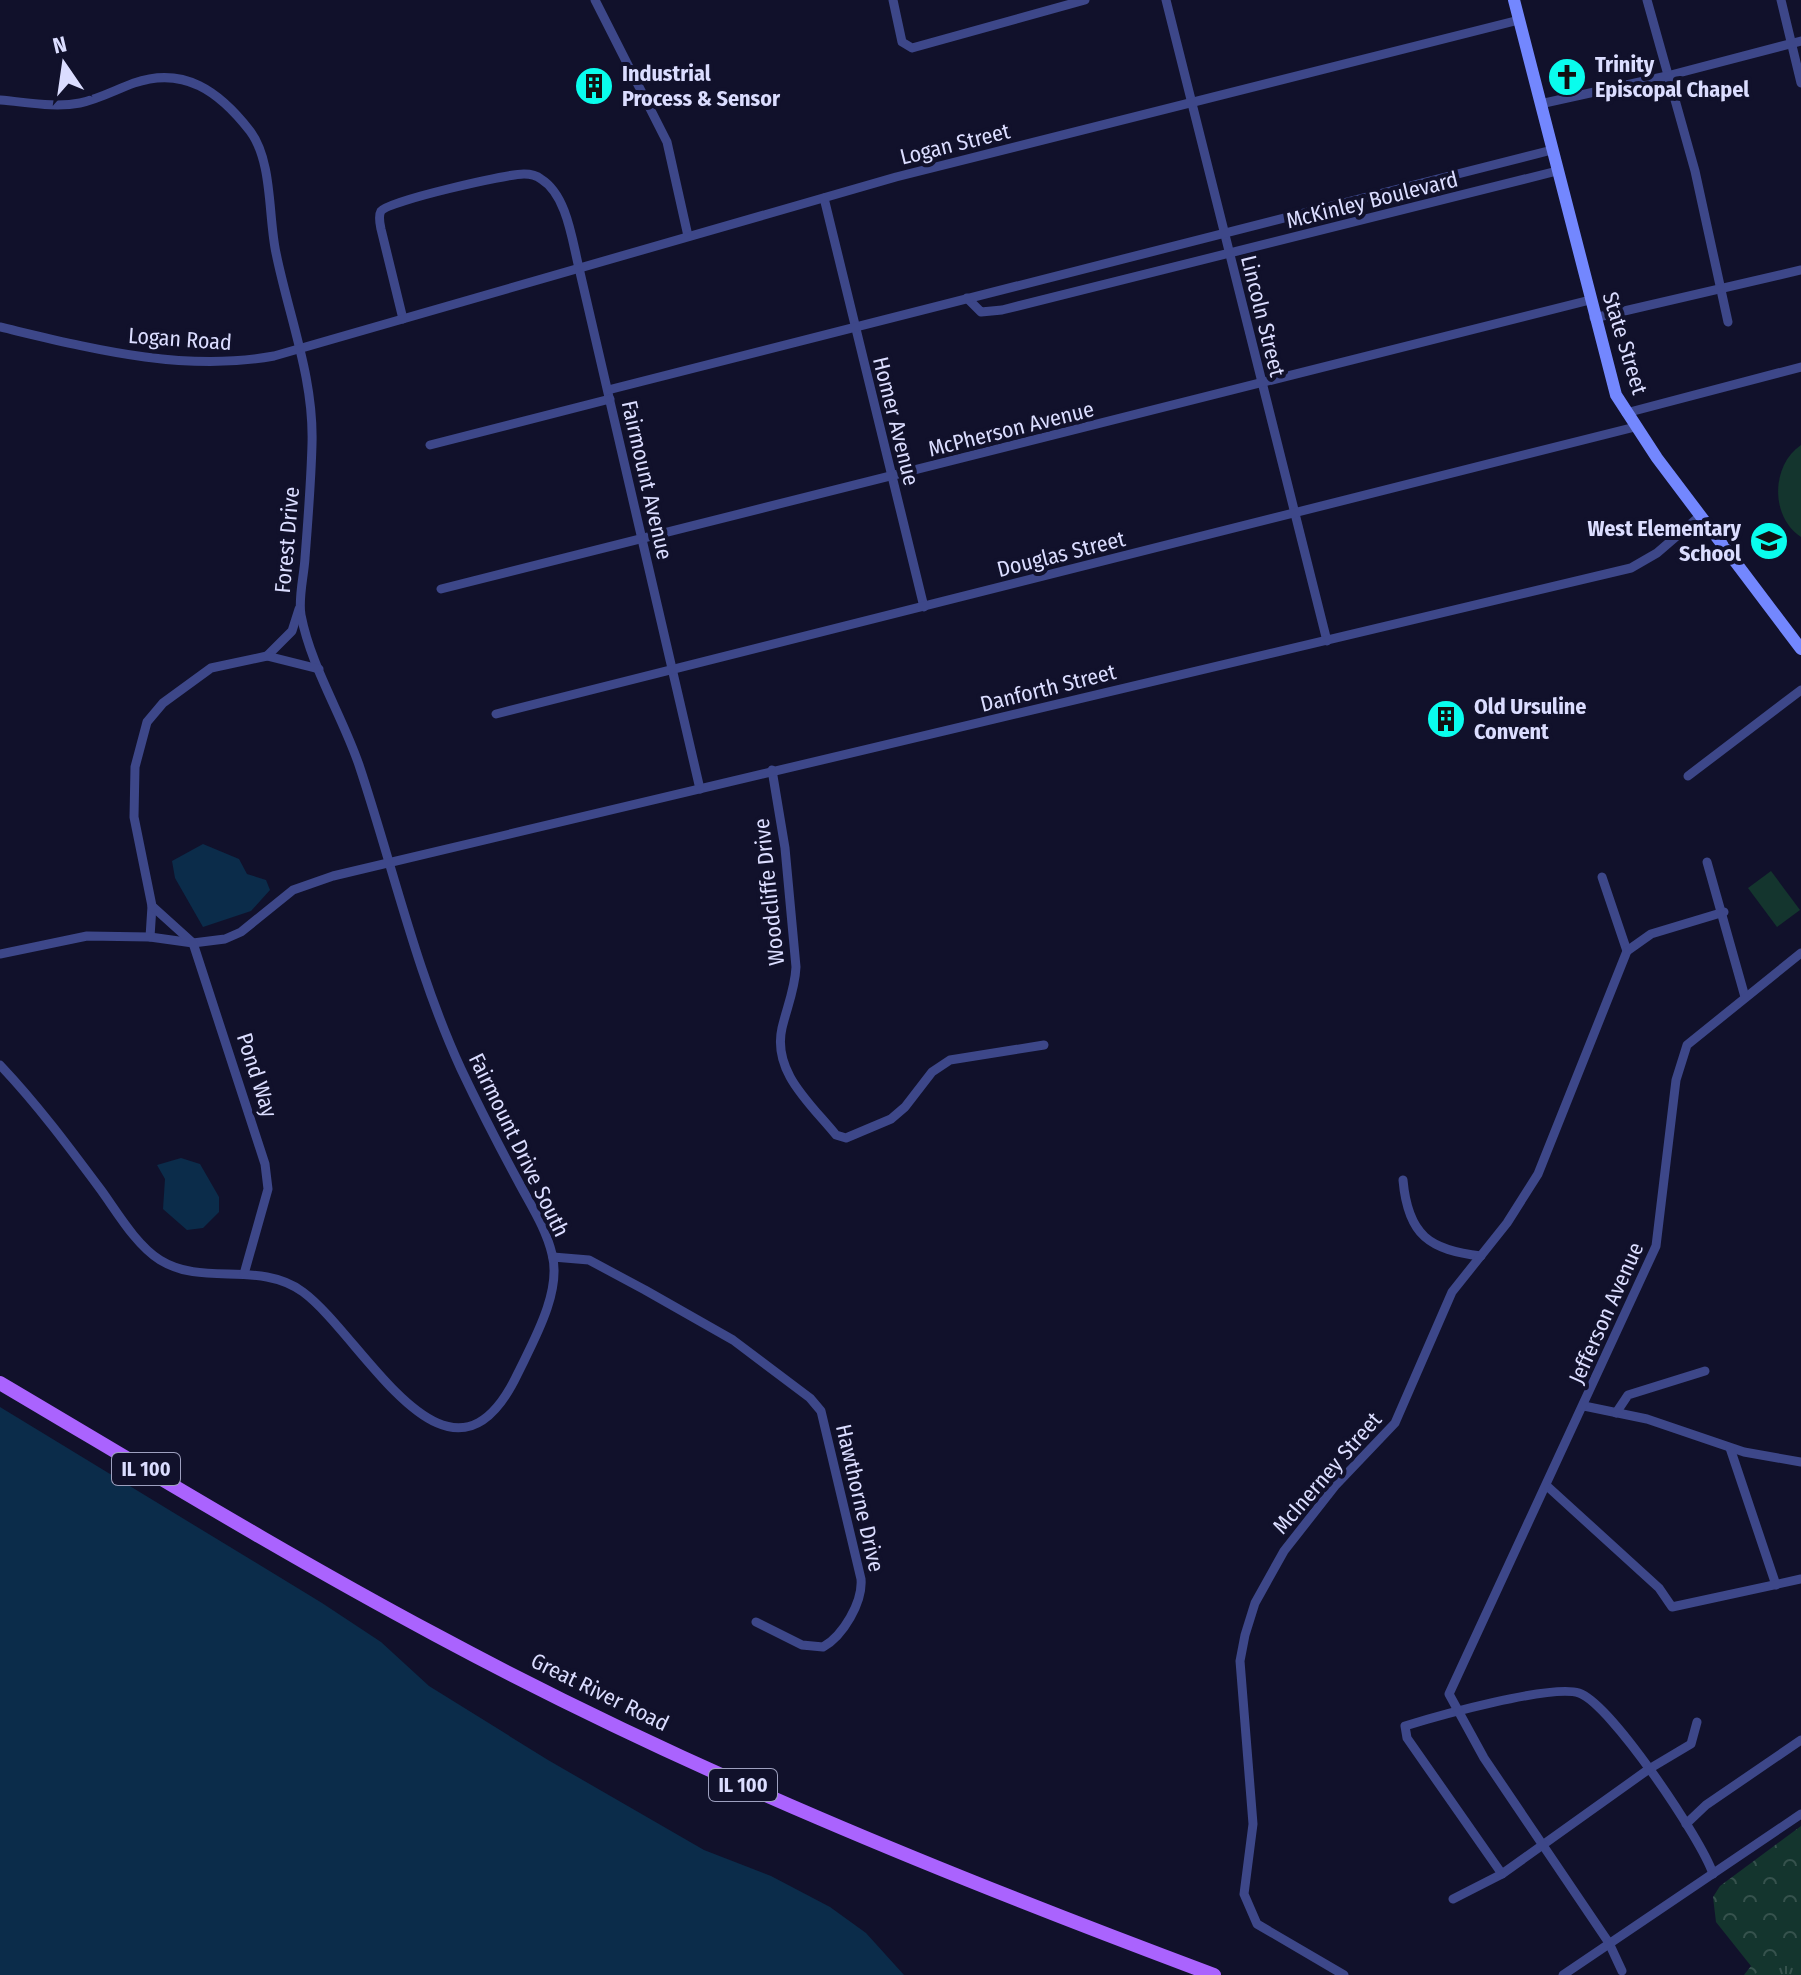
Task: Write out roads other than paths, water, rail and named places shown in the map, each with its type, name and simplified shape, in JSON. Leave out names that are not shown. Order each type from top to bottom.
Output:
[{"type":"main road","name":"Great River Road","points":[[0,1383],[304,1562],[436,1635],[583,1710],[861,1836],[1214,1975]]},
{"type":"street","points":[[595,0],[667,142],[688,236]]},
{"type":"street","points":[[893,0],[902,42],[918,48],[1085,0]]},
{"type":"street","name":"Lincoln Street","points":[[1166,0],[1327,641]]},
{"type":"street","name":"State Street","points":[[1514,0],[1594,318],[1609,372],[1626,413],[1801,649]]},
{"type":"street","points":[[1647,0],[1695,171],[1728,322]]},
{"type":"street","points":[[1781,0],[1796,43],[1801,83]]},
{"type":"street","name":"Logan Street","points":[[403,319],[824,198],[1519,20]]},
{"type":"street","points":[[1540,104],[1796,43]]},
{"type":"street","name":"Forest Drive","points":[[0,100],[54,105],[84,102],[139,81],[169,76],[186,78],[214,93],[248,129],[260,150],[275,249],[300,349],[312,425],[299,609],[319,669],[349,737],[389,862]]},
{"type":"street","name":"McKinley Boulevard","points":[[430,445],[854,327],[1552,150]]},
{"type":"street","points":[[1485,167],[1491,188]]},
{"type":"street","name":"McKinley Boulevard","points":[[967,298],[981,312],[1002,310],[1557,171]]},
{"type":"street","name":"Fairmount Avenue","points":[[403,319],[381,229],[383,209],[414,198],[516,174],[533,175],[547,183],[560,203],[579,268],[700,789]]},
{"type":"street","name":"Homer Avenue","points":[[824,198],[924,607]]},
{"type":"street","points":[[1594,318],[1801,270]]},
{"type":"street","name":"McPherson Avenue","points":[[441,589],[1590,300]]},
{"type":"street","name":"Logan Road","points":[[0,327],[109,351],[186,361],[243,361],[300,349],[403,319]]},
{"type":"street","points":[[1626,413],[1801,367]]},
{"type":"street","name":"Douglas Street","points":[[496,714],[1635,427]]},
{"type":"street","name":"Danforth Street","points":[[389,862],[1631,568],[1657,553],[1700,516]]},
{"type":"street","points":[[267,656],[292,631],[299,609]]},
{"type":"street","points":[[150,937],[152,906],[134,817],[135,767],[147,722],[163,703],[211,668],[281,656],[319,669]]},
{"type":"street","points":[[1688,776],[1801,690]]},
{"type":"street","name":"Woodcliffe Drive","points":[[772,770],[785,848],[796,967],[795,984],[780,1041],[781,1059],[792,1081],[836,1135],[846,1138],[891,1119],[905,1107],[932,1072],[950,1060],[1044,1045]]},
{"type":"street","points":[[0,954],[70,938],[150,937],[193,943],[225,939],[241,932],[280,898],[308,883],[389,862]]},
{"type":"street","name":"Fairmount Drive South","points":[[0,1065],[45,1115],[121,1217],[158,1259],[190,1270],[283,1280],[306,1294],[411,1410],[436,1424],[455,1428],[483,1419],[509,1392],[552,1291],[553,1257],[448,1039],[401,908],[389,862]]},
{"type":"street","points":[[1707,862],[1724,912],[1745,997]]},
{"type":"street","points":[[1602,877],[1627,951],[1651,934],[1724,912]]},
{"type":"street","name":"Pond Way","points":[[152,906],[193,943],[265,1164],[268,1189],[244,1274]]},
{"type":"street","name":"McInerney Street","points":[[1344,1975],[1257,1924],[1244,1894],[1253,1824],[1240,1661],[1245,1635],[1255,1603],[1284,1551],[1335,1486],[1395,1423],[1452,1292],[1524,1198],[1549,1154],[1627,951]]},
{"type":"street","name":"Jefferson Avenue","points":[[1458,1713],[1450,1691],[1656,1246],[1682,1055],[1691,1040],[1801,953]]},
{"type":"street","points":[[1403,1180],[1411,1213],[1430,1244],[1446,1251],[1481,1256]]},
{"type":"street","name":"Hawthorne Drive","points":[[553,1257],[589,1260],[668,1303],[746,1350],[810,1398],[824,1419],[861,1579],[861,1594],[840,1632],[823,1647],[802,1645],[756,1622]]},
{"type":"street","points":[[1616,1413],[1628,1395],[1705,1371]]},
{"type":"street","points":[[1584,1406],[1676,1428],[1730,1448],[1801,1462]]},
{"type":"street","points":[[1730,1448],[1776,1585]]},
{"type":"street","points":[[1547,1486],[1638,1567],[1672,1607],[1801,1579]]},
{"type":"street","points":[[1502,1874],[1407,1738],[1405,1726],[1551,1692],[1584,1695],[1649,1769],[1686,1824],[1713,1874]]},
{"type":"street","points":[[1458,1713],[1609,1943],[1622,1971]]},
{"type":"street","points":[[1453,1899],[1502,1874],[1649,1769],[1691,1744],[1697,1722]]},
{"type":"street","points":[[1686,1824],[1706,1805],[1801,1740]]},
{"type":"street","points":[[1563,1975],[1801,1814]]},
{"type":"water","points":[[203,844],[239,859],[247,874],[266,880],[270,890],[251,911],[203,927],[175,878],[172,861]]},
{"type":"water","points":[[181,1158],[200,1164],[219,1197],[219,1212],[203,1228],[187,1230],[163,1209],[165,1179],[157,1165]]},
{"type":"water","points":[[0,1407],[322,1603],[381,1642],[429,1686],[548,1760],[704,1850],[771,1876],[830,1907],[866,1933],[904,1975],[0,1975]]},
{"type":"place","name":"Trinity Episcopal Chapel","points":[[1567,77]]},
{"type":"place","name":"Industrial Process & Sensor","points":[[594,86]]},
{"type":"place","name":"West Elementary School","points":[[1769,541]]},
{"type":"place","name":"Old Ursuline Convent","points":[[1446,719]]}]
